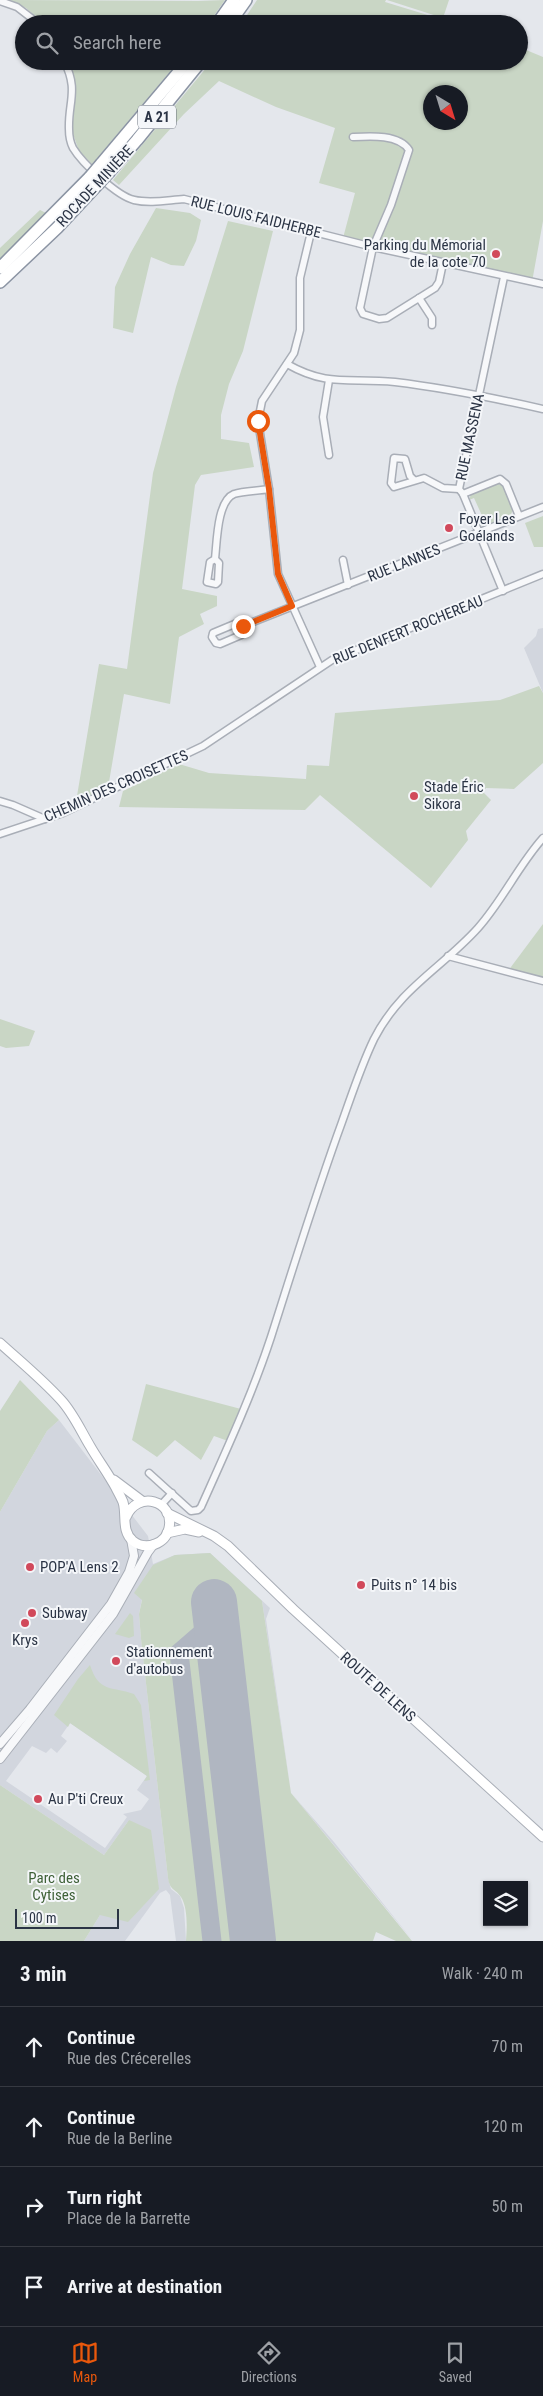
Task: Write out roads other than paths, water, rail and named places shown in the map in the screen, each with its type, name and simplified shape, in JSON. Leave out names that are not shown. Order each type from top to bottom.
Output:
[{"type":"highway","points":[[223,15],[234,0]]},
{"type":"highway","points":[[235,15],[246,0]]},
{"type":"highway","name":"ROCADE MINIÈRE","points":[[0,282],[94,180],[181,70]]},
{"type":"highway","name":"ROCADE MINIÈRE","points":[[105,167],[157,117],[194,70]]},
{"type":"highway","name":"ROCADE MINIÈRE","points":[[0,268],[94,180]]},
{"type":"main road","points":[[0,1343],[62,1402],[108,1474],[122,1501],[126,1517],[125,1528],[131,1539],[143,1545],[154,1544],[167,1533],[170,1526],[167,1513],[161,1505],[148,1500],[132,1507],[126,1517]]},
{"type":"main road","points":[[108,1474],[118,1484],[142,1501]]},
{"type":"main road","name":"ROUTE DE LENS","points":[[167,1513],[214,1536],[228,1546],[293,1609],[543,1837]]},
{"type":"main road","name":"ROUTE DE LENS","points":[[167,1533],[185,1529],[214,1536]]},
{"type":"street","points":[[0,1],[17,7],[27,15]]},
{"type":"street","name":"RUE LOUIS FAIDHERBE","points":[[67,70],[72,82],[73,98],[69,127],[72,145],[80,156],[119,193],[142,201],[184,199],[373,247],[543,284]]},
{"type":"street","points":[[353,137],[389,138],[403,143],[409,150],[391,205],[373,247],[360,308],[363,314],[379,319],[387,318],[435,288],[440,282],[443,263]]},
{"type":"street","points":[[311,232],[300,278],[300,330],[294,353],[262,401],[259,413],[260,437],[269,489],[278,574],[320,667]]},
{"type":"street","name":"RUE MASSENA","points":[[503,591],[461,492],[478,395],[504,277]]},
{"type":"street","points":[[419,298],[432,318],[432,325]]},
{"type":"street","points":[[287,364],[328,380],[383,380],[478,395],[543,409]]},
{"type":"street","points":[[328,380],[323,417],[329,455]]},
{"type":"street","points":[[414,480],[410,476],[405,459],[394,458],[392,486],[397,488],[414,480],[424,478],[444,488],[461,492],[500,479],[506,484],[519,516]]},
{"type":"street","points":[[215,559],[221,510],[226,500],[234,494],[269,489]]},
{"type":"street","name":"RUE LANNES","points":[[243,626],[543,507]]},
{"type":"street","points":[[343,560],[348,585]]},
{"type":"street","name":"RUE DENFERT ROCHEREAU","points":[[203,746],[320,667],[349,652],[543,574]]},
{"type":"street","points":[[237,623],[243,626],[241,635],[220,644],[216,643],[212,637],[213,633],[237,623]]},
{"type":"street","name":"CHEMIN DES CROISETTES","points":[[0,834],[45,820],[119,788],[203,746]]},
{"type":"street","points":[[0,801],[13,804],[45,820]]},
{"type":"street","points":[[149,1473],[192,1511],[198,1510],[229,1445],[271,1337],[322,1177],[375,1039],[397,1004],[416,983],[448,956],[490,913],[514,874],[543,838]]},
{"type":"street","points":[[448,956],[543,981]]},
{"type":"street","points":[[161,1505],[172,1493]]},
{"type":"street","points":[[0,1744],[30,1709],[111,1604],[129,1572],[134,1556],[131,1539]]},
{"type":"street","points":[[0,1759],[113,1614],[154,1544]]},
{"type":"place","name":"Parking du Mémorial de la cote 70","points":[[496,254]]},
{"type":"place","name":"Foyer Les Goélands","points":[[449,528]]},
{"type":"place","name":"Stade Éric Sikora","points":[[414,796]]},
{"type":"place","name":"POP'A Lens 2","points":[[30,1567]]},
{"type":"place","name":"Puits n° 14 bis","points":[[361,1585]]},
{"type":"place","name":"Subway","points":[[32,1613]]},
{"type":"place","name":"Krys","points":[[25,1623]]},
{"type":"place","name":"Stationnement d'autobus","points":[[116,1661]]},
{"type":"place","name":"Au P'ti Creux","points":[[38,1799]]},
{"type":"park label","name":"Parc des Cytises","points":[[54,1886]]}]
